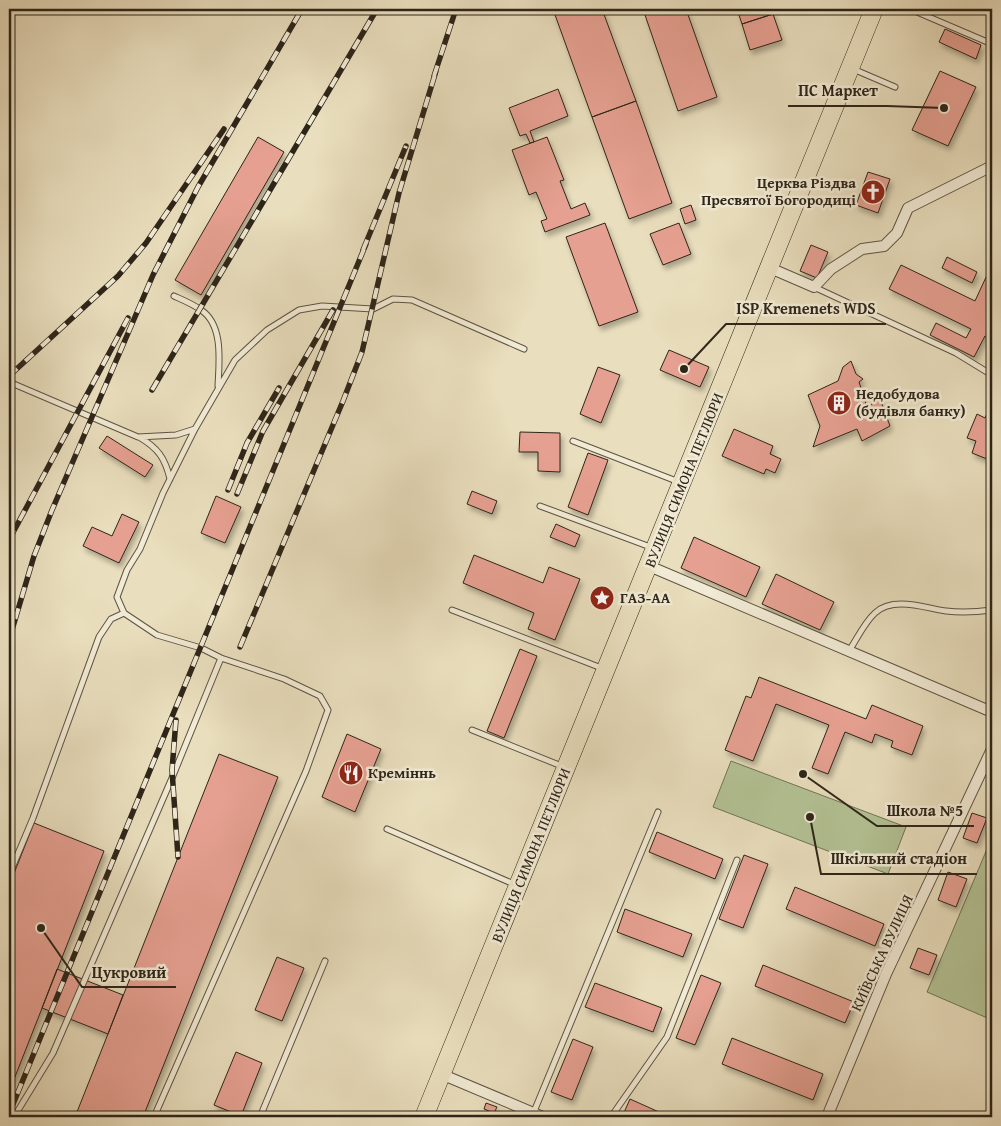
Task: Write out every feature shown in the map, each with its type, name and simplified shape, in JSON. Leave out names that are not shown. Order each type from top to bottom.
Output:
[{"type":"highway","name":"ВУЛИЦЯ СИМОНА ПЕТЛЮРИ","points":[[424,1117],[874,9]]},
{"type":"street","points":[[770,268],[814,287],[831,269],[862,249],[884,246],[896,233],[908,208],[992,166]]},
{"type":"street","points":[[649,566],[992,712]]},
{"type":"street","name":"КИЇВСЬКА ВУЛИЦЯ","points":[[827,1117],[886,974],[992,750]]},
{"type":"street","points":[[441,1074],[537,1116]]},
{"type":"lane","points":[[910,9],[992,44]]},
{"type":"lane","points":[[850,68],[894,87]]},
{"type":"lane","points":[[814,287],[956,353],[992,375]]},
{"type":"lane","points":[[174,296],[203,311],[216,329],[219,354],[218,387]]},
{"type":"lane","points":[[154,1117],[306,771],[328,710],[320,696],[293,683],[221,658],[201,648],[157,635],[124,613],[117,598],[127,570],[140,549],[170,479],[195,429],[235,360],[266,330],[299,310],[322,306],[373,310],[393,299],[412,300],[524,349]]},
{"type":"lane","points":[[9,382],[138,437],[154,447],[166,460],[170,479]]},
{"type":"lane","points":[[138,437],[176,435],[195,429]]},
{"type":"lane","points":[[573,441],[682,483]]},
{"type":"lane","points":[[540,506],[656,549]]},
{"type":"lane","points":[[849,651],[876,611],[889,606],[921,605],[946,611],[972,613],[992,610]]},
{"type":"lane","points":[[452,610],[607,670]]},
{"type":"lane","points":[[9,875],[33,818],[99,637],[111,619],[124,613]]},
{"type":"lane","points":[[14,1117],[53,1053],[221,658]]},
{"type":"lane","points":[[472,730],[566,768]]},
{"type":"lane","points":[[537,1116],[658,812]]},
{"type":"lane","points":[[387,829],[518,886]]},
{"type":"lane","points":[[611,1117],[667,1037],[736,860]]},
{"type":"lane","points":[[260,1117],[325,960]]},
{"type":"green space","points":[[731,761],[906,827],[888,874],[713,807]]},
{"type":"green space","points":[[992,837],[992,1020],[927,992]]},
{"type":"building","points":[[563,9],[602,9],[636,101],[592,117],[554,12]]},
{"type":"building","points":[[663,9],[686,9],[717,97],[678,111],[645,15]]},
{"type":"building","points":[[737,9],[771,9],[773,14],[742,24]]},
{"type":"building","points":[[773,14],[782,40],[750,50],[742,24]]},
{"type":"building","points":[[945,29],[981,45],[976,59],[939,42]]},
{"type":"building","points":[[940,71],[976,87],[948,146],[912,130]]},
{"type":"building","points":[[558,89],[568,116],[530,131],[534,142],[530,143],[526,134],[520,136],[509,108]]},
{"type":"building","points":[[636,101],[672,203],[629,219],[592,117]]},
{"type":"building","points":[[258,137],[284,152],[201,295],[175,280]]},
{"type":"building","points":[[547,137],[564,180],[560,181],[571,209],[585,203],[590,215],[545,232],[541,221],[547,219],[536,192],[529,195],[512,150]]},
{"type":"building","name":"Церква Різдва Пресвятої Богородиці","points":[[868,172],[890,179],[878,213],[856,205]]},
{"type":"building","points":[[691,205],[696,220],[685,224],[680,209]]},
{"type":"building","points":[[605,223],[638,312],[599,326],[566,237]]},
{"type":"building","points":[[679,223],[691,254],[663,265],[650,234]]},
{"type":"building","points":[[811,245],[828,252],[817,278],[800,271]]},
{"type":"building","points":[[947,257],[977,272],[972,283],[942,268]]},
{"type":"building","points":[[901,265],[975,301],[987,275],[992,277],[992,339],[985,336],[974,357],[930,335],[936,323],[966,338],[971,329],[889,289]]},
{"type":"building","points":[[669,350],[709,367],[700,387],[660,370]]},
{"type":"building","name":"Недобудова (будівля банку)","points":[[851,361],[856,374],[863,379],[859,382],[867,407],[880,399],[890,426],[862,441],[857,429],[813,447],[820,426],[808,395],[838,381],[843,367]]},
{"type":"building","points":[[598,367],[620,375],[601,423],[580,414]]},
{"type":"building","points":[[992,402],[992,461],[972,453],[976,441],[967,438],[977,414],[985,418]]},
{"type":"building","points":[[734,429],[773,446],[770,454],[781,459],[775,473],[766,469],[764,474],[722,456]]},
{"type":"building","points":[[520,432],[560,433],[560,472],[538,471],[538,452],[519,452]]},
{"type":"building","points":[[107,436],[153,465],[145,477],[99,448]]},
{"type":"building","points":[[588,453],[608,460],[588,515],[568,507]]},
{"type":"building","points":[[472,491],[497,501],[492,514],[467,504]]},
{"type":"building","points":[[216,496],[241,507],[225,543],[201,533]]},
{"type":"building","points":[[122,514],[139,522],[119,563],[83,546],[92,527],[112,536]]},
{"type":"building","points":[[556,524],[580,535],[575,547],[550,537]]},
{"type":"building","points":[[694,537],[760,567],[746,597],[681,568]]},
{"type":"building","points":[[474,555],[543,583],[549,567],[580,579],[555,640],[528,629],[534,613],[463,583]]},
{"type":"building","points":[[776,574],[834,602],[820,630],[762,604]]},
{"type":"building","points":[[520,649],[537,656],[504,738],[487,731]]},
{"type":"building","points":[[759,677],[866,719],[872,705],[923,726],[912,755],[891,747],[893,741],[875,734],[872,743],[845,732],[828,774],[812,768],[829,725],[776,704],[753,761],[725,750],[746,696],[751,698]]},
{"type":"building","name":"Креміннь","points":[[347,734],[381,749],[355,812],[322,797]]},
{"type":"building","points":[[219,754],[278,777],[143,1117],[75,1117]]},
{"type":"building","points":[[972,813],[987,818],[977,843],[963,838]]},
{"type":"building","points":[[34,823],[104,851],[9,1092],[9,886]]},
{"type":"building","points":[[657,832],[723,859],[715,879],[649,852]]},
{"type":"building","points":[[744,855],[768,864],[743,928],[719,919]]},
{"type":"building","points":[[948,872],[967,879],[956,907],[938,900]]},
{"type":"building","points":[[795,887],[884,924],[875,946],[786,909]]},
{"type":"building","points":[[625,909],[692,934],[683,957],[617,932]]},
{"type":"building","points":[[918,948],[937,955],[929,975],[910,968]]},
{"type":"building","points":[[277,957],[304,968],[282,1021],[255,1010]]},
{"type":"building","points":[[763,965],[854,1002],[845,1023],[755,986]]},
{"type":"building","points":[[57,969],[123,995],[108,1034],[42,1008]]},
{"type":"building","points":[[701,975],[721,983],[695,1045],[676,1038]]},
{"type":"building","points":[[595,983],[662,1008],[653,1032],[585,1007]]},
{"type":"building","points":[[732,1038],[823,1074],[813,1100],[722,1064]]},
{"type":"building","points":[[573,1039],[593,1047],[572,1100],[551,1092]]},
{"type":"building","points":[[236,1052],[262,1063],[241,1116],[214,1105]]},
{"type":"building","points":[[630,1099],[670,1117],[622,1117]]},
{"type":"building","points":[[486,1103],[497,1107],[494,1113],[484,1109]]},
{"type":"railway","points":[[9,640],[34,556],[52,510],[153,275],[198,187],[302,9]]},
{"type":"railway","points":[[152,390],[377,9]]},
{"type":"railway","points":[[434,76],[456,9]]},
{"type":"railway","points":[[240,647],[362,352],[399,193],[436,71]]},
{"type":"railway","points":[[9,376],[118,276],[146,243],[224,129]]},
{"type":"railway","points":[[363,250],[406,146]]},
{"type":"railway","points":[[9,1114],[366,244]]},
{"type":"railway","points":[[237,494],[263,431],[333,310]]},
{"type":"railway","points":[[9,540],[128,318]]},
{"type":"railway","points":[[228,490],[247,443],[279,388]]},
{"type":"railway","points":[[176,720],[172,770],[178,857]]},
{"type":"place","name":"ПС Маркет","points":[[944,108]]},
{"type":"place","name":"Церква Різдва Пресвятої Богородиці","points":[[873,192]]},
{"type":"place","name":"ISP Kremenets WDS","points":[[684,369]]},
{"type":"place","name":"Недобудова (будівля банку)","points":[[839,403]]},
{"type":"place","name":"ГАЗ-АА","points":[[602,598]]},
{"type":"place","name":"Креміннь","points":[[351,773]]},
{"type":"place","name":"Школа №5","points":[[803,774]]},
{"type":"place","name":"Шкільний стадіон","points":[[810,817]]},
{"type":"place","name":"Цукровий","points":[[41,928]]}]
